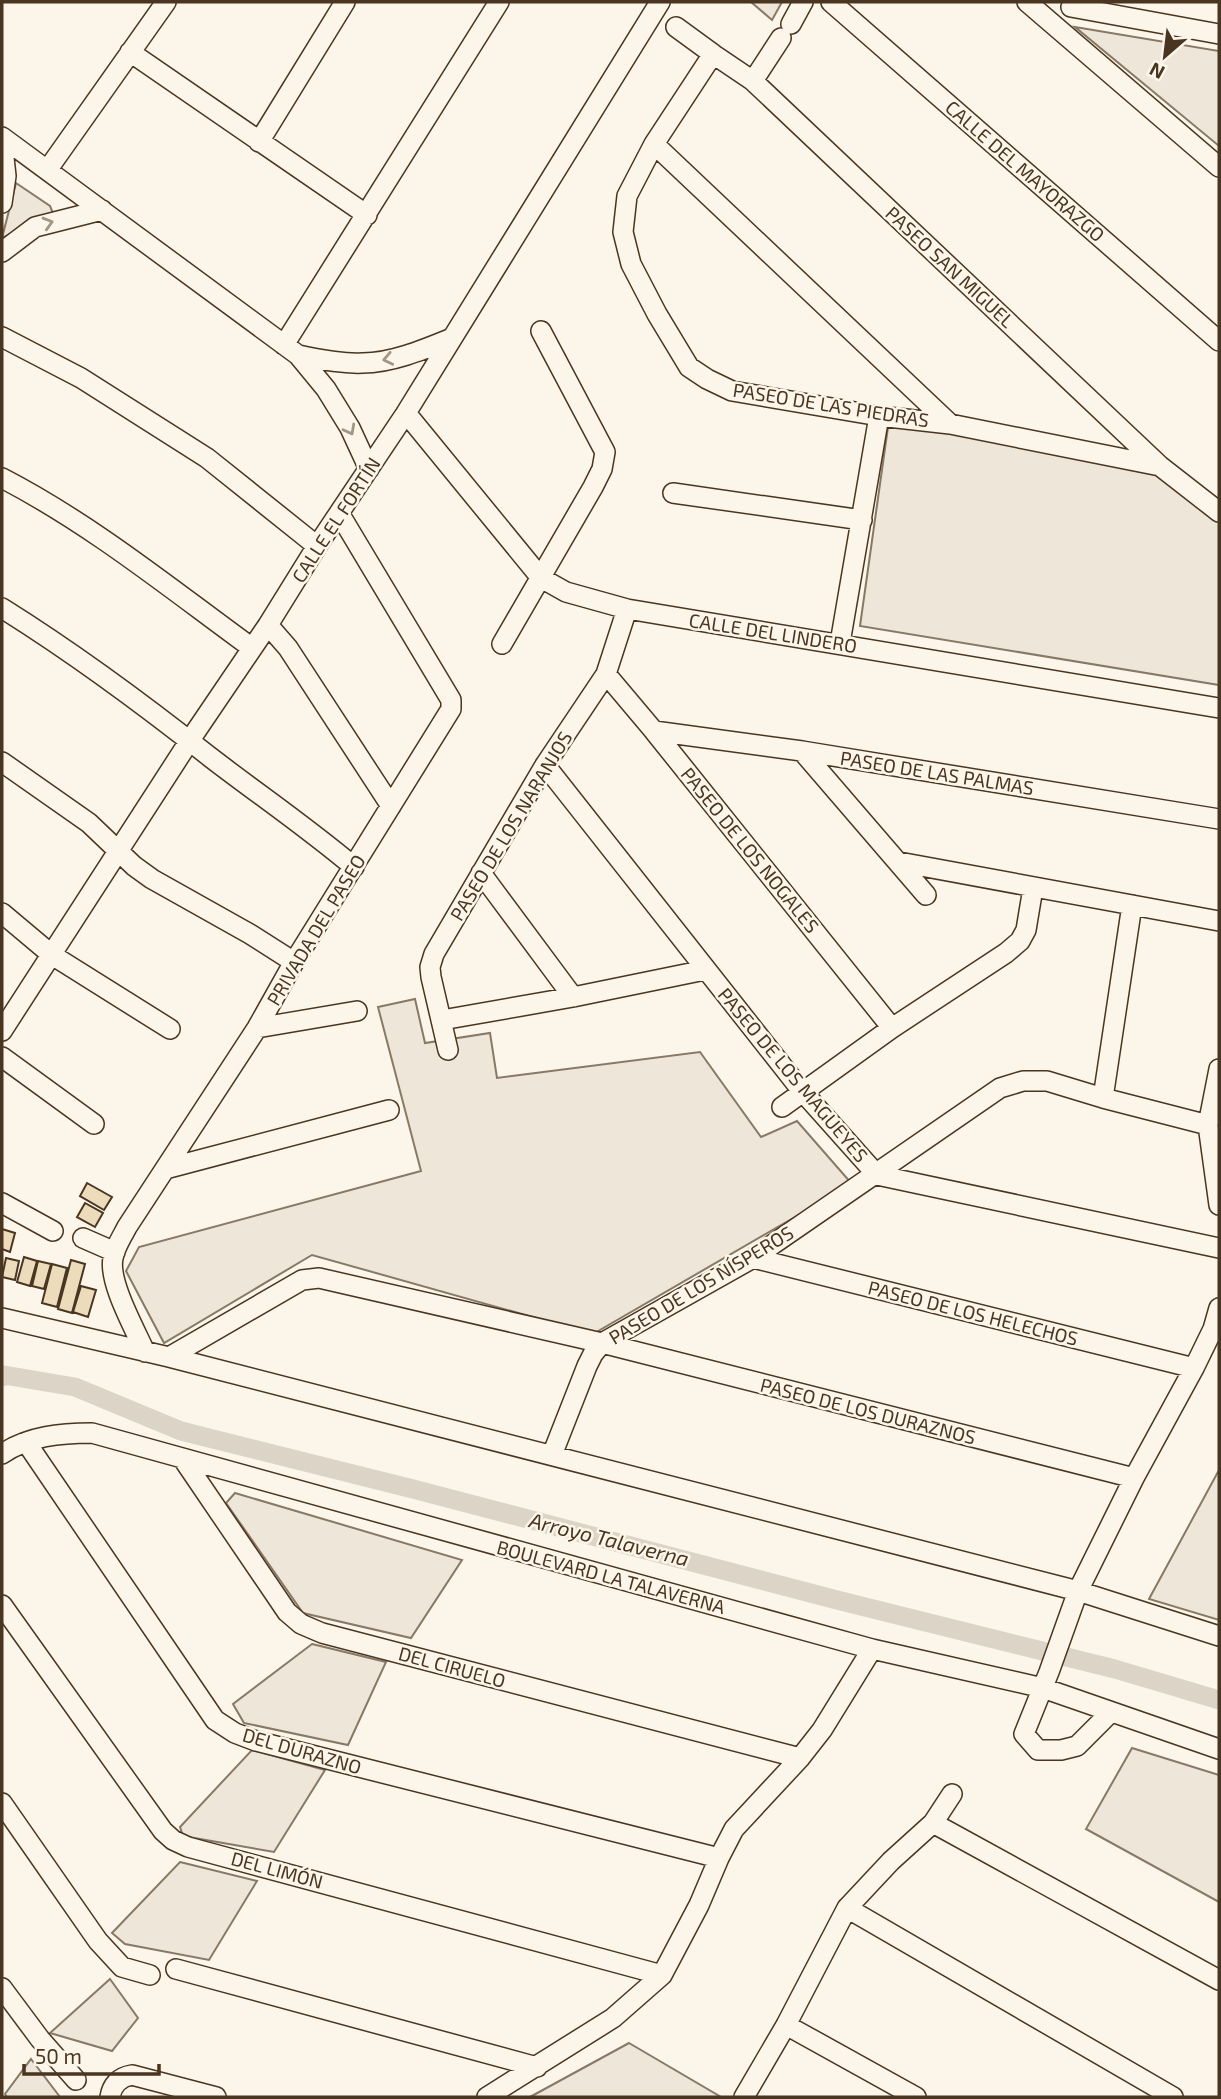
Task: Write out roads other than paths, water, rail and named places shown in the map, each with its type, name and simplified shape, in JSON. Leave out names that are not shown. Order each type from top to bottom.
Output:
[{"type":"street","points":[[48,169],[166,2]]},
{"type":"street","points":[[259,142],[345,2]]},
{"type":"street","points":[[291,350],[367,215],[499,2]]},
{"type":"street","name":"CALLE EL FORTÍN","points":[[2,1031],[406,413],[660,2]]},
{"type":"street","points":[[753,81],[803,2]]},
{"type":"street","name":"CALLE DEL MAYORAZGO","points":[[831,2],[1219,341]]},
{"type":"street","points":[[1027,2],[1219,167]]},
{"type":"street","points":[[1071,7],[1219,34]]},
{"type":"street","name":"PASEO SAN MIGUEL","points":[[677,27],[753,81],[1160,466],[1219,512]]},
{"type":"street","points":[[130,52],[367,215]]},
{"type":"street","name":"PASEO DE LAS PIEDRAS","points":[[713,54],[654,144],[627,196],[623,232],[631,264],[689,367],[732,391],[879,416],[950,424],[1160,466]]},
{"type":"street","points":[[2,138],[48,169],[291,350],[326,389],[350,428],[369,469]]},
{"type":"street","points":[[2,138],[6,176],[2,203]]},
{"type":"street","points":[[654,144],[950,424]]},
{"type":"street","points":[[2,252],[35,227],[102,210]]},
{"type":"street","points":[[502,644],[593,486],[602,469],[605,452],[541,331]]},
{"type":"street","points":[[2,337],[81,378],[207,458],[317,546]]},
{"type":"street","points":[[291,350],[337,363],[366,363],[411,354],[452,338]]},
{"type":"street","name":"CALLE DEL LINDERO","points":[[406,413],[541,578],[566,592],[627,609],[1219,708]]},
{"type":"street","points":[[840,643],[879,416]]},
{"type":"street","points":[[2,478],[93,533],[252,648]]},
{"type":"street","points":[[673,493],[862,520]]},
{"type":"street","name":"PRIVADA DEL PASEO","points":[[115,1252],[127,1227],[257,1028],[294,962],[450,713],[452,704],[339,513]]},
{"type":"street","points":[[2,608],[54,640],[190,740],[354,867]]},
{"type":"street","name":"PASEO DE LOS NARANJOS","points":[[448,1050],[431,977],[430,967],[434,954],[545,765],[606,674],[627,609]]},
{"type":"street","points":[[268,625],[288,648],[391,806]]},
{"type":"street","name":"PASEO DE LOS NOGALES","points":[[606,674],[654,730],[892,1028]]},
{"type":"street","name":"PASEO DE LAS PALMAS","points":[[654,730],[802,751],[1219,819]]},
{"type":"street","points":[[802,751],[926,895]]},
{"type":"street","points":[[2,762],[89,823],[134,866],[152,879],[294,962]]},
{"type":"street","name":"PASEO DE LOS MAGUEYES","points":[[545,765],[802,1091],[877,1175],[1219,1248]]},
{"type":"street","points":[[899,862],[1219,921]]},
{"type":"street","points":[[481,873],[573,997]]},
{"type":"street","points":[[782,1107],[1020,941],[1026,930],[1033,888]]},
{"type":"street","points":[[1103,1098],[1132,905]]},
{"type":"street","points":[[2,913],[52,955],[170,1029]]},
{"type":"street","points":[[442,1020],[705,970]]},
{"type":"street","points":[[257,1028],[357,1011]]},
{"type":"street","points":[[2,1057],[94,1124]]},
{"type":"street","points":[[1219,1069],[1208,1125],[1219,1205]]},
{"type":"street","name":"PASEO DE LOS NÍSPEROS","points":[[552,1455],[587,1366],[602,1343],[753,1258],[1000,1088],[1023,1081],[1047,1080],[1103,1098],[1208,1125]]},
{"type":"street","points":[[165,1169],[389,1110]]},
{"type":"street","points":[[2,1203],[52,1231]]},
{"type":"street","points":[[83,1238],[115,1252],[112,1274],[145,1352]]},
{"type":"street","name":"PASEO DE LOS HELECHOS","points":[[753,1258],[1194,1368]]},
{"type":"street","name":"PASEO DE LOS DURAZNOS","points":[[169,1357],[302,1280],[319,1278],[602,1343],[1135,1478]]},
{"type":"street","points":[[1111,1712],[1077,1746],[1061,1750],[1038,1750],[1024,1734],[1078,1591],[1194,1368],[1213,1329],[1219,1308]]},
{"type":"street","points":[[2,1318],[169,1357],[1078,1591],[1219,1636]]},
{"type":"street","name":"BOULEVARD LA TALAVERNA","points":[[2,1454],[26,1442],[65,1433],[92,1433],[872,1649],[1046,1680],[1111,1712],[1219,1749]]},
{"type":"street","name":"DEL DURAZNO","points":[[26,1442],[215,1720],[235,1732],[256,1741],[719,1857]]},
{"type":"street","name":"DEL CIRUELO","points":[[183,1459],[287,1612],[301,1624],[323,1633],[800,1758]]},
{"type":"street","name":"DEL LIMÓN","points":[[2,1605],[155,1820],[173,1840],[188,1847],[662,1975]]},
{"type":"street","points":[[487,2097],[613,2018],[662,1975],[699,1905],[734,1829],[800,1758],[822,1730],[872,1649]]},
{"type":"street","points":[[744,2097],[786,2025],[847,1908],[891,1861],[933,1823],[952,1794]]},
{"type":"street","points":[[2,1803],[98,1941],[122,1967],[150,1975]]},
{"type":"street","points":[[933,1823],[1219,1980]]},
{"type":"street","points":[[847,1908],[1173,2097]]},
{"type":"street","points":[[176,1969],[537,2067]]},
{"type":"street","points":[[2,1988],[40,2039],[76,2080]]},
{"type":"street","points":[[786,2025],[916,2097]]},
{"type":"street","points":[[113,2090],[123,2076],[132,2075],[216,2097]]},
{"type":"waterway","name":"Arroyo Talaverna","points":[[2,1377],[4,1375],[75,1387],[181,1431],[1115,1669],[1219,1700]]}]
